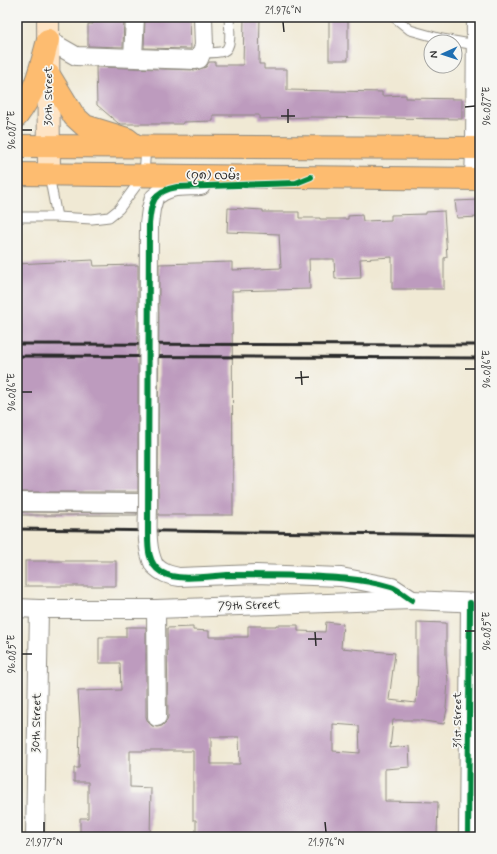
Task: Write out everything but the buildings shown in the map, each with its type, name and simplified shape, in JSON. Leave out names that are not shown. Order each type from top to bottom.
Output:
[{"type":"main road","name":"30th Street","points":[[48,17],[49,174]]},
{"type":"main road","points":[[17,116],[27,102],[35,86],[48,40]]},
{"type":"main road","points":[[49,75],[74,116],[85,126],[127,139],[141,146]]},
{"type":"main road","points":[[17,146],[478,148]]},
{"type":"main road","name":"(၇၈) လမ်း","points":[[17,174],[477,179]]},
{"type":"street","points":[[133,57],[135,17]]},
{"type":"street","points":[[48,40],[76,56],[196,60],[199,59],[204,46],[203,17]]},
{"type":"street","points":[[476,17],[477,179]]},
{"type":"street","points":[[311,177],[296,183],[167,188],[154,198],[149,224],[148,546],[150,557],[160,572],[179,577],[256,574],[341,577],[392,587],[412,600]]},
{"type":"street","points":[[17,502],[148,503]]},
{"type":"street","name":"79th Street","points":[[17,608],[156,609],[412,600],[475,603]]},
{"type":"street","name":"31st Street","points":[[468,837],[475,603]]},
{"type":"street","name":"30th Street","points":[[35,837],[39,609]]},
{"type":"street","points":[[156,609],[157,717]]},
{"type":"lane","points":[[202,53],[227,50],[230,46],[229,17]]},
{"type":"lane","points":[[394,17],[410,30],[442,39],[476,45]]},
{"type":"lane","points":[[17,217],[92,219],[110,217],[119,209],[144,175],[141,146]]},
{"type":"lane","points":[[49,174],[57,217]]},
{"type":"railway","points":[[17,344],[480,345]]},
{"type":"railway","points":[[17,356],[480,358]]},
{"type":"railway","points":[[17,529],[480,535]]},
{"type":"cycle path","points":[[311,177],[296,183],[177,187],[163,191],[158,195],[152,204],[149,224],[149,553],[156,568],[161,572],[176,577],[194,578],[227,575],[262,575],[344,578],[391,587],[412,600]]},
{"type":"cycle path","points":[[468,837],[470,603]]}]
